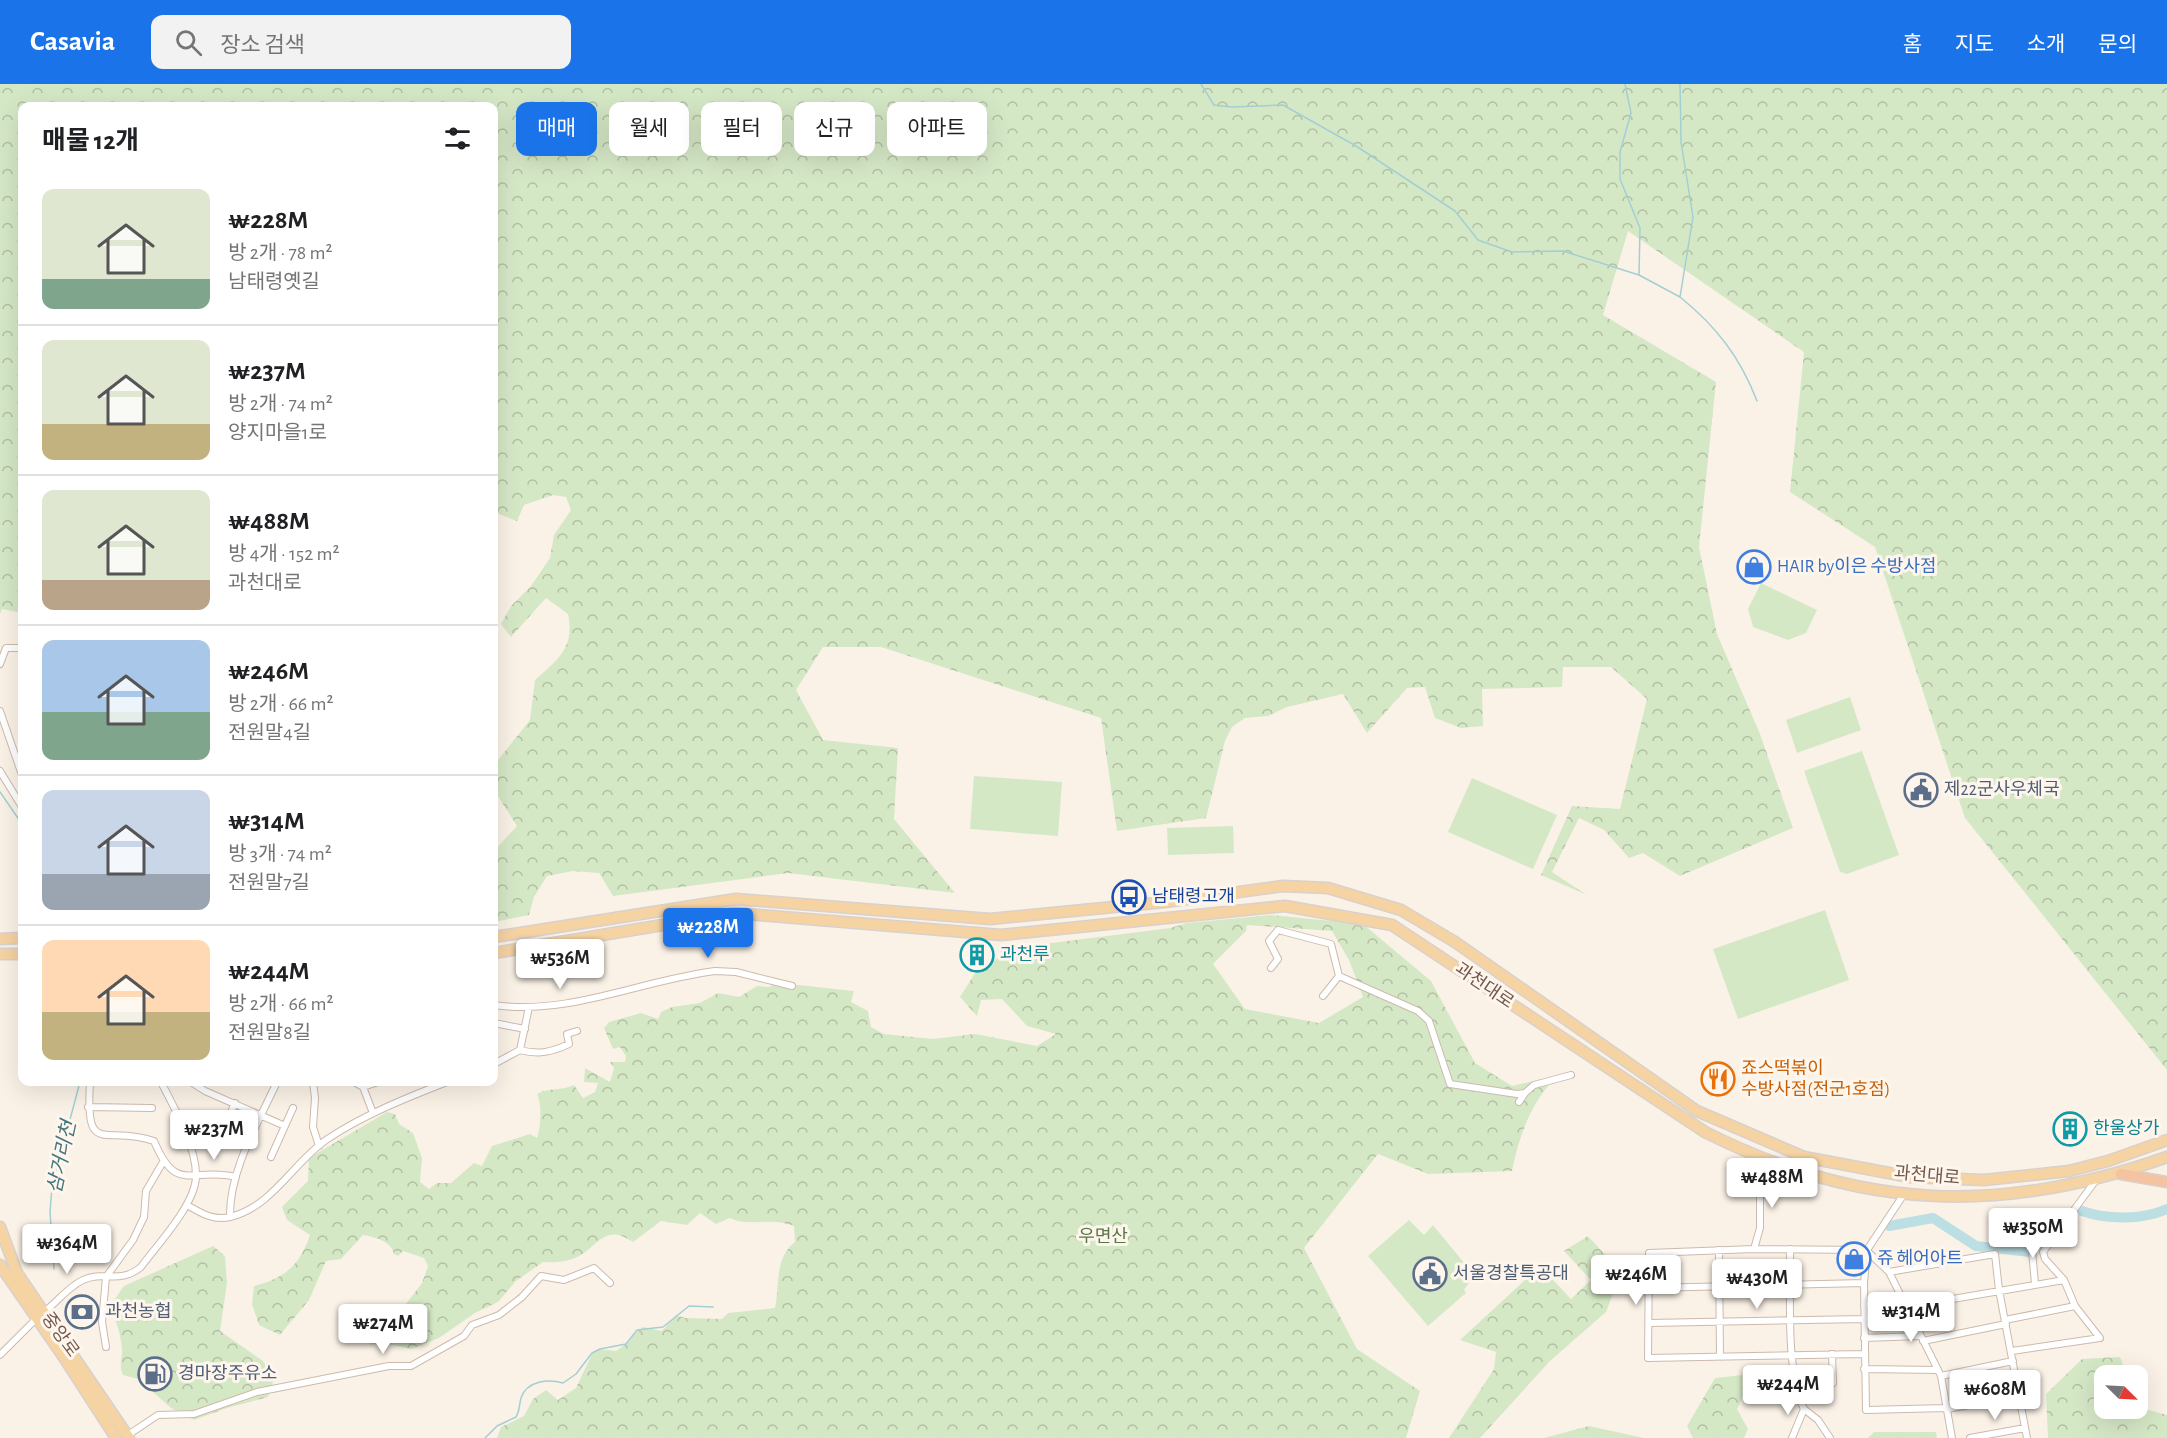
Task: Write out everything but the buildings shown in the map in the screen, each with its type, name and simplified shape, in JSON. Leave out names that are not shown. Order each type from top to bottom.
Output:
[{"type":"highway","points":[[2121,1174],[2167,1182]]},
{"type":"main road","name":"과천대로","points":[[498,936],[736,899],[990,919],[1165,902],[1283,886],[1329,888],[1401,910],[1455,942],[1697,1111],[1804,1157],[1910,1177],[1984,1180],[2069,1171],[2108,1161],[2167,1140]]},
{"type":"main road","name":"과천대로","points":[[498,953],[735,913],[1001,935],[1285,906],[1392,925],[1705,1132],[1760,1158],[1846,1185],[1904,1194],[2013,1196],[2121,1174],[2167,1157]]},
{"type":"main road","points":[[1,938],[18,938]]},
{"type":"main road","points":[[0,961],[5,954]]},
{"type":"main road","points":[[1594,1060],[1604,1047]]},
{"type":"main road","points":[[2108,1161],[2109,1177]]},
{"type":"main road","points":[[1904,1194],[1910,1177]]},
{"type":"main road","name":"중앙로","points":[[0,1227],[10,1258],[40,1315],[63,1356],[116,1438]]},
{"type":"main road","name":"중앙로","points":[[0,1265],[40,1315],[128,1436]]},
{"type":"street","points":[[0,664],[6,648],[18,648]]},
{"type":"street","points":[[0,711],[18,763]]},
{"type":"street","points":[[0,771],[18,795]]},
{"type":"street","points":[[1271,968],[1278,959],[1269,941],[1278,930],[1331,944],[1339,976]]},
{"type":"street","points":[[498,1005],[529,1007],[590,999],[715,971],[736,972],[792,986]]},
{"type":"street","points":[[1323,996],[1339,976]]},
{"type":"street","points":[[1339,976],[1418,1011],[1429,1021],[1450,1084],[1525,1094]]},
{"type":"street","points":[[520,1050],[529,1007]]},
{"type":"street","points":[[498,1024],[525,1029]]},
{"type":"street","points":[[498,1062],[520,1050],[537,1054],[555,1050],[569,1044],[567,1035],[577,1031]]},
{"type":"street","points":[[1519,1102],[1534,1085],[1571,1075]]},
{"type":"street","points":[[90,1086],[89,1121],[94,1131],[105,1137],[142,1137],[154,1141],[163,1162],[174,1173],[196,1177],[219,1173],[236,1177]]},
{"type":"street","points":[[0,1355],[40,1315],[59,1301],[70,1287],[86,1278],[120,1278],[131,1275],[141,1267],[187,1205],[196,1177],[190,1143],[163,1086]]},
{"type":"street","points":[[199,1086],[285,1126]]},
{"type":"street","points":[[230,1217],[230,1199],[236,1177],[275,1086]]},
{"type":"street","points":[[314,1086],[313,1127],[319,1146]]},
{"type":"street","points":[[366,1086],[363,1087],[374,1113]]},
{"type":"street","points":[[187,1205],[203,1215],[219,1218],[230,1217],[253,1207],[269,1196],[291,1170],[319,1146],[374,1113],[429,1086]]},
{"type":"street","points":[[190,1143],[224,1128],[235,1103]]},
{"type":"street","points":[[88,1107],[152,1108]]},
{"type":"street","points":[[271,1157],[293,1108]]},
{"type":"street","points":[[1754,1249],[1760,1228],[1760,1158]]},
{"type":"street","points":[[106,1347],[102,1322],[106,1277],[133,1240],[144,1217],[146,1191],[163,1162]]},
{"type":"street","points":[[2012,1352],[2100,1338],[2076,1306],[2064,1280],[2045,1258],[2043,1252],[2096,1180]]},
{"type":"street","points":[[1904,1194],[1867,1250],[1864,1283],[1866,1410],[1947,1409],[2019,1395]]},
{"type":"street","points":[[1864,1354],[1648,1358],[1648,1253],[1754,1249],[1867,1250],[1888,1272],[1940,1373],[1952,1438]]},
{"type":"street","points":[[1790,1249],[1792,1355],[1796,1393],[1804,1409],[1818,1419],[1830,1438]]},
{"type":"street","points":[[1719,1250],[1720,1356]]},
{"type":"street","points":[[2032,1250],[2035,1284]]},
{"type":"street","points":[[1888,1272],[1995,1254],[1999,1290],[2027,1438]]},
{"type":"street","points":[[128,1436],[158,1415],[194,1414],[257,1392],[389,1366],[411,1366],[464,1336],[472,1325],[499,1315],[522,1297],[541,1276],[564,1280],[594,1268],[610,1283]]},
{"type":"street","points":[[1864,1305],[1905,1304],[2064,1280]]},
{"type":"street","points":[[1648,1288],[1864,1283]]},
{"type":"street","points":[[1864,1338],[1922,1338],[2076,1306]]},
{"type":"street","points":[[1648,1323],[1865,1319]]},
{"type":"street","points":[[1832,1354],[1833,1383]]},
{"type":"street","points":[[1864,1369],[1940,1373],[2013,1361]]},
{"type":"street","points":[[1792,1438],[1804,1409]]},
{"type":"street","points":[[1970,1438],[2025,1428]]},
{"type":"green space","points":[[0,84],[2167,84],[2167,1070],[1965,818],[1875,547],[1790,492],[1804,352],[1628,231],[1603,315],[1716,382],[1699,547],[1717,634],[1760,734],[1793,828],[1680,876],[1643,853],[1629,858],[1604,830],[1579,818],[1552,872],[1587,895],[1541,875],[1572,806],[1620,809],[1647,699],[1611,667],[1563,667],[1562,687],[1482,689],[1483,726],[1461,728],[1435,718],[1425,687],[1407,688],[1367,733],[1343,694],[1287,707],[1268,716],[1245,718],[1232,727],[1225,741],[1206,818],[1117,831],[1101,718],[881,647],[823,647],[796,690],[823,740],[898,748],[894,819],[955,893],[788,873],[613,896],[599,873],[573,871],[547,876],[534,897],[529,915],[498,921],[498,847],[517,826],[498,796],[498,760],[530,720],[535,680],[563,652],[570,626],[568,614],[546,598],[511,637],[501,624],[511,606],[531,586],[550,558],[554,535],[571,510],[566,497],[553,495],[524,505],[517,521],[498,514],[498,102],[18,102],[18,612],[2,609],[0,614]]},
{"type":"green space","points":[[1761,583],[1817,610],[1806,633],[1788,640],[1753,627],[1748,609]]},
{"type":"green space","points":[[1850,697],[1861,730],[1797,753],[1786,720]]},
{"type":"green space","points":[[1862,751],[1899,855],[1847,874],[1840,872],[1804,771]]},
{"type":"green space","points":[[974,776],[1062,782],[1058,836],[970,829]]},
{"type":"green space","points":[[1472,778],[1557,815],[1533,869],[1448,832]]},
{"type":"green space","points":[[1233,826],[1234,853],[1168,855],[1167,828]]},
{"type":"green space","points":[[1825,910],[1849,980],[1738,1019],[1713,949]]},
{"type":"green space","name":"우면산","points":[[1271,915],[1363,924],[1431,981],[1475,1063],[1512,1086],[1542,1079],[1549,1085],[1525,1125],[1512,1171],[1428,1174],[1378,1154],[1304,1248],[1357,1349],[1420,1391],[1406,1438],[497,1438],[501,1427],[524,1416],[533,1399],[546,1390],[558,1400],[576,1388],[592,1354],[598,1349],[616,1351],[630,1341],[632,1336],[643,1327],[662,1331],[676,1315],[685,1318],[722,1319],[728,1313],[775,1308],[781,1264],[788,1248],[795,1242],[794,1226],[776,1222],[745,1222],[730,1218],[716,1224],[700,1213],[687,1225],[661,1221],[633,1242],[625,1237],[612,1234],[574,1258],[559,1262],[543,1262],[516,1281],[498,1302],[475,1313],[439,1338],[411,1349],[381,1342],[370,1345],[367,1332],[369,1329],[386,1330],[422,1283],[428,1266],[424,1258],[403,1251],[398,1256],[386,1243],[363,1235],[341,1259],[326,1261],[309,1300],[280,1335],[259,1325],[252,1304],[254,1286],[274,1279],[290,1269],[301,1254],[310,1235],[287,1220],[282,1207],[308,1181],[309,1158],[387,1112],[395,1114],[399,1124],[413,1133],[422,1158],[420,1182],[429,1189],[437,1183],[451,1183],[474,1163],[482,1166],[492,1146],[530,1134],[537,1138],[540,1104],[537,1094],[574,1085],[583,1098],[595,1092],[598,1083],[584,1082],[585,1068],[610,1082],[614,1068],[610,1062],[625,1062],[626,1056],[620,1047],[613,1049],[604,1028],[609,1022],[641,1013],[658,1019],[661,1012],[672,1007],[700,1003],[718,993],[739,997],[757,986],[770,987],[777,980],[789,984],[854,991],[851,1002],[868,1011],[871,1027],[884,1034],[933,1039],[975,1034],[1037,1046],[1056,1034],[1027,1026],[1002,999],[981,1000],[977,1016],[960,997],[975,973],[1013,948],[1170,928],[1187,923]],"holes":[[[1247,925],[1332,931],[1349,960],[1363,997],[1319,1023],[1245,1009],[1213,964],[1246,931]]]},
{"type":"green space","points":[[1409,1220],[1424,1235],[1433,1225],[1474,1275],[1464,1290],[1466,1293],[1428,1326],[1368,1256]]},
{"type":"green space","points":[[1588,1236],[1621,1272],[1606,1312],[1550,1361],[1480,1438],[1449,1438],[1494,1369],[1496,1352],[1460,1340],[1540,1266],[1571,1299],[1591,1280],[1564,1251]]},
{"type":"green space","points":[[213,1246],[225,1256],[227,1283],[220,1331],[263,1361],[274,1379],[268,1397],[194,1420],[171,1408],[138,1379],[123,1375],[120,1337],[110,1306],[124,1286]]},
{"type":"green space","points":[[2120,1357],[2123,1365],[2094,1365],[2094,1419],[2148,1419],[2148,1410],[2167,1415],[2167,1438],[2048,1438],[2046,1394],[2082,1359]]},
{"type":"green space","points":[[1754,1374],[1737,1409],[1748,1429],[1744,1438],[1693,1438],[1687,1426],[1715,1378]]},
{"type":"green space","points":[[1589,1426],[1644,1438],[1544,1438]]},
{"type":"green space","points":[[1874,1432],[1936,1432],[1937,1438],[1868,1438]]},
{"type":"waterway","points":[[1201,84],[1214,105],[1232,107],[1283,105],[1356,146],[1455,211],[1478,240],[1512,252],[1563,251],[1639,275],[1680,297]]},
{"type":"waterway","points":[[1625,84],[1631,113],[1620,152],[1620,179],[1640,228],[1639,275]]},
{"type":"waterway","points":[[1680,84],[1681,142],[1693,217],[1680,297],[1716,331],[1726,344],[1743,370],[1757,401]]},
{"type":"waterway","name":"삼거리천","points":[[0,792],[18,818]]},
{"type":"waterway","name":"삼거리천","points":[[54,1269],[50,1212],[52,1187],[79,1086]]},
{"type":"waterway","points":[[2082,1211],[2125,1218],[2157,1213],[2167,1209]]},
{"type":"waterway","points":[[1889,1226],[1933,1218],[1976,1246],[2030,1252]]},
{"type":"waterway","points":[[485,1438],[497,1426],[516,1417],[524,1392],[533,1384],[545,1381],[563,1383],[576,1374],[592,1353],[600,1349],[626,1344],[637,1330],[663,1327],[689,1306],[713,1307]]},
{"type":"place","name":"HAIR by이은 수방사점","points":[[1754,567]]},
{"type":"place","name":"제22군사우체국","points":[[1921,790]]},
{"type":"place","name":"남태령고개","points":[[1129,897]]},
{"type":"place","name":"과천루","points":[[977,955]]},
{"type":"place","name":"죠스떡볶이 수방사점(전군1호점)","points":[[1718,1079]]},
{"type":"place","name":"한울상가","points":[[2070,1129]]},
{"type":"place","name":"쥬 헤어아트","points":[[1854,1259]]},
{"type":"place","name":"서울경찰특공대","points":[[1430,1274]]},
{"type":"place","name":"과천농협","points":[[82,1312]]},
{"type":"place","name":"경마장주유소","points":[[155,1374]]}]
